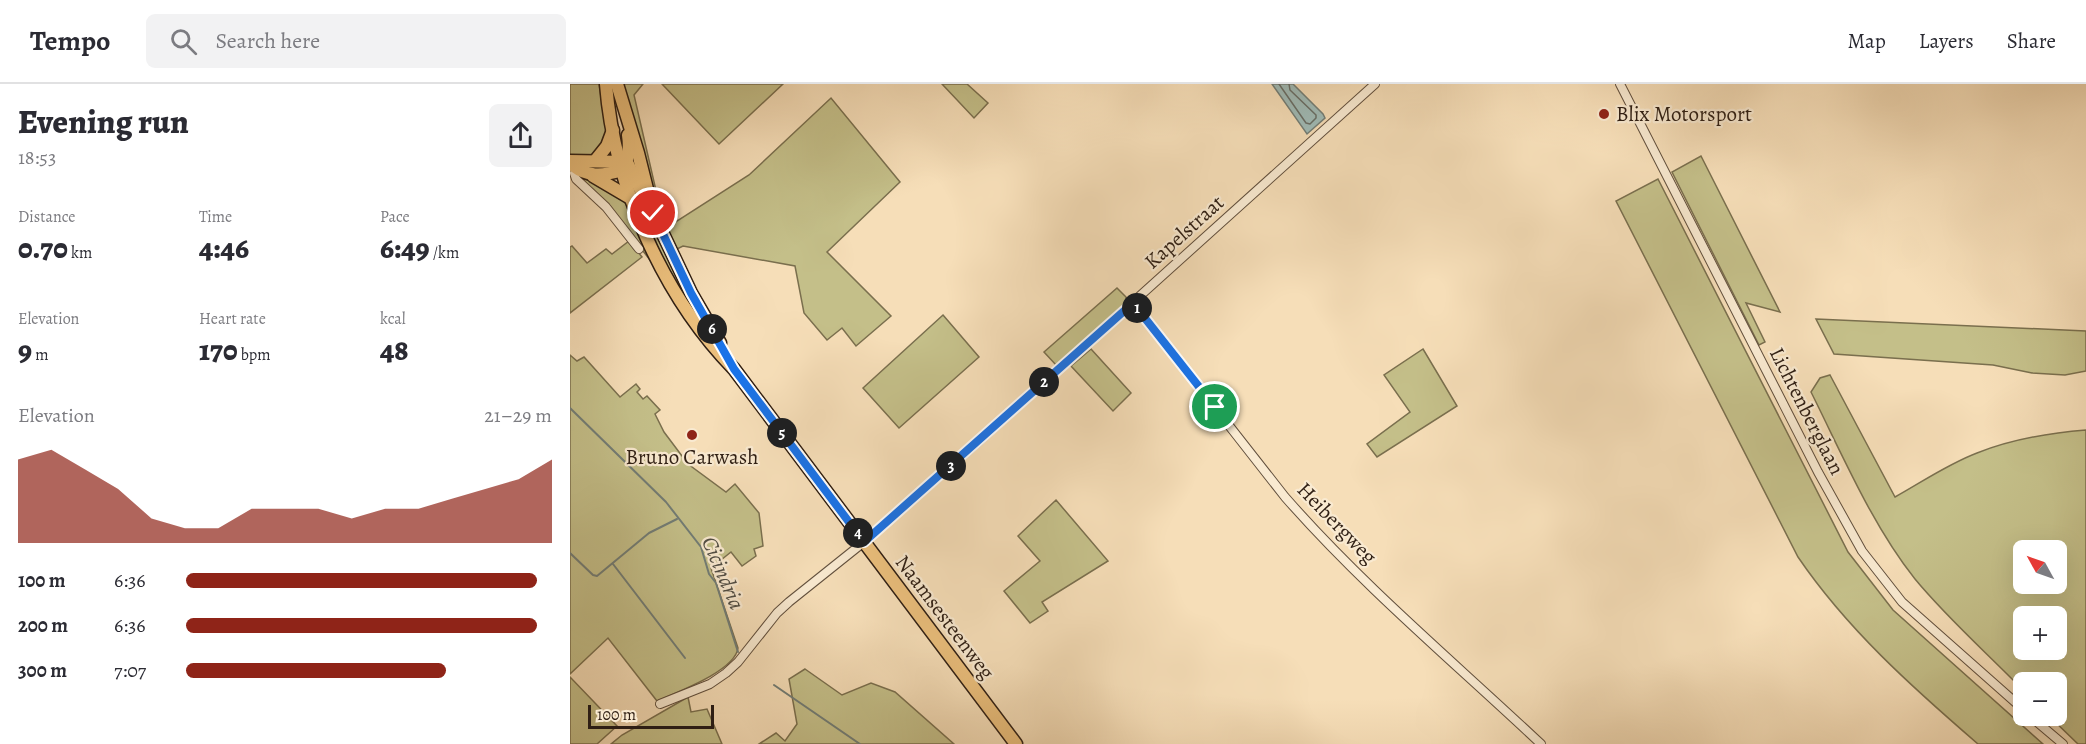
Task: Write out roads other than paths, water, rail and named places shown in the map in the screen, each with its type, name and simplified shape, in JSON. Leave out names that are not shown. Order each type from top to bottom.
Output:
[{"type":"main road","points":[[606,84],[613,129],[623,164],[653,213]]},
{"type":"main road","points":[[593,176],[608,174],[623,164],[628,138],[618,90]]},
{"type":"main road","name":"Naamsesteenweg","points":[[618,90],[638,153],[653,213],[691,293],[734,369],[1016,744]]},
{"type":"main road","points":[[595,161],[607,146],[613,129]]},
{"type":"main road","points":[[573,164],[595,161],[623,164]]},
{"type":"main road","points":[[573,164],[632,199]]},
{"type":"main road","name":"Naamsesteenweg","points":[[623,164],[632,199],[659,262],[678,296],[719,354],[734,369]]},
{"type":"street","name":"Kapelstraat","points":[[660,704],[710,684],[726,673],[738,662],[783,607],[864,542],[1375,84]]},
{"type":"street","name":"Lichtenberglaan","points":[[1620,84],[1822,481],[1862,551],[1902,602],[2013,700]]},
{"type":"street","points":[[573,164],[576,179],[606,207],[639,249]]},
{"type":"street","name":"Heibergweg","points":[[1133,303],[1285,497],[1308,523],[1365,580],[1541,744]]},
{"type":"street","points":[[2042,726],[2063,744]]},
{"type":"water","points":[[1272,84],[1293,84],[1325,118],[1307,134]]},
{"type":"waterway","name":"Cicindria","points":[[570,408],[666,502],[701,547],[709,574],[716,583],[738,652]]},
{"type":"waterway","points":[[570,553],[593,575],[597,576],[649,533],[677,519]]},
{"type":"waterway","points":[[613,564],[685,658]]},
{"type":"waterway","name":"Cicindria","points":[[774,685],[860,744]]},
{"type":"place","name":"Blix Motorsport","points":[[1604,114]]},
{"type":"place","name":"Bruno Carwash","points":[[692,435]]}]
